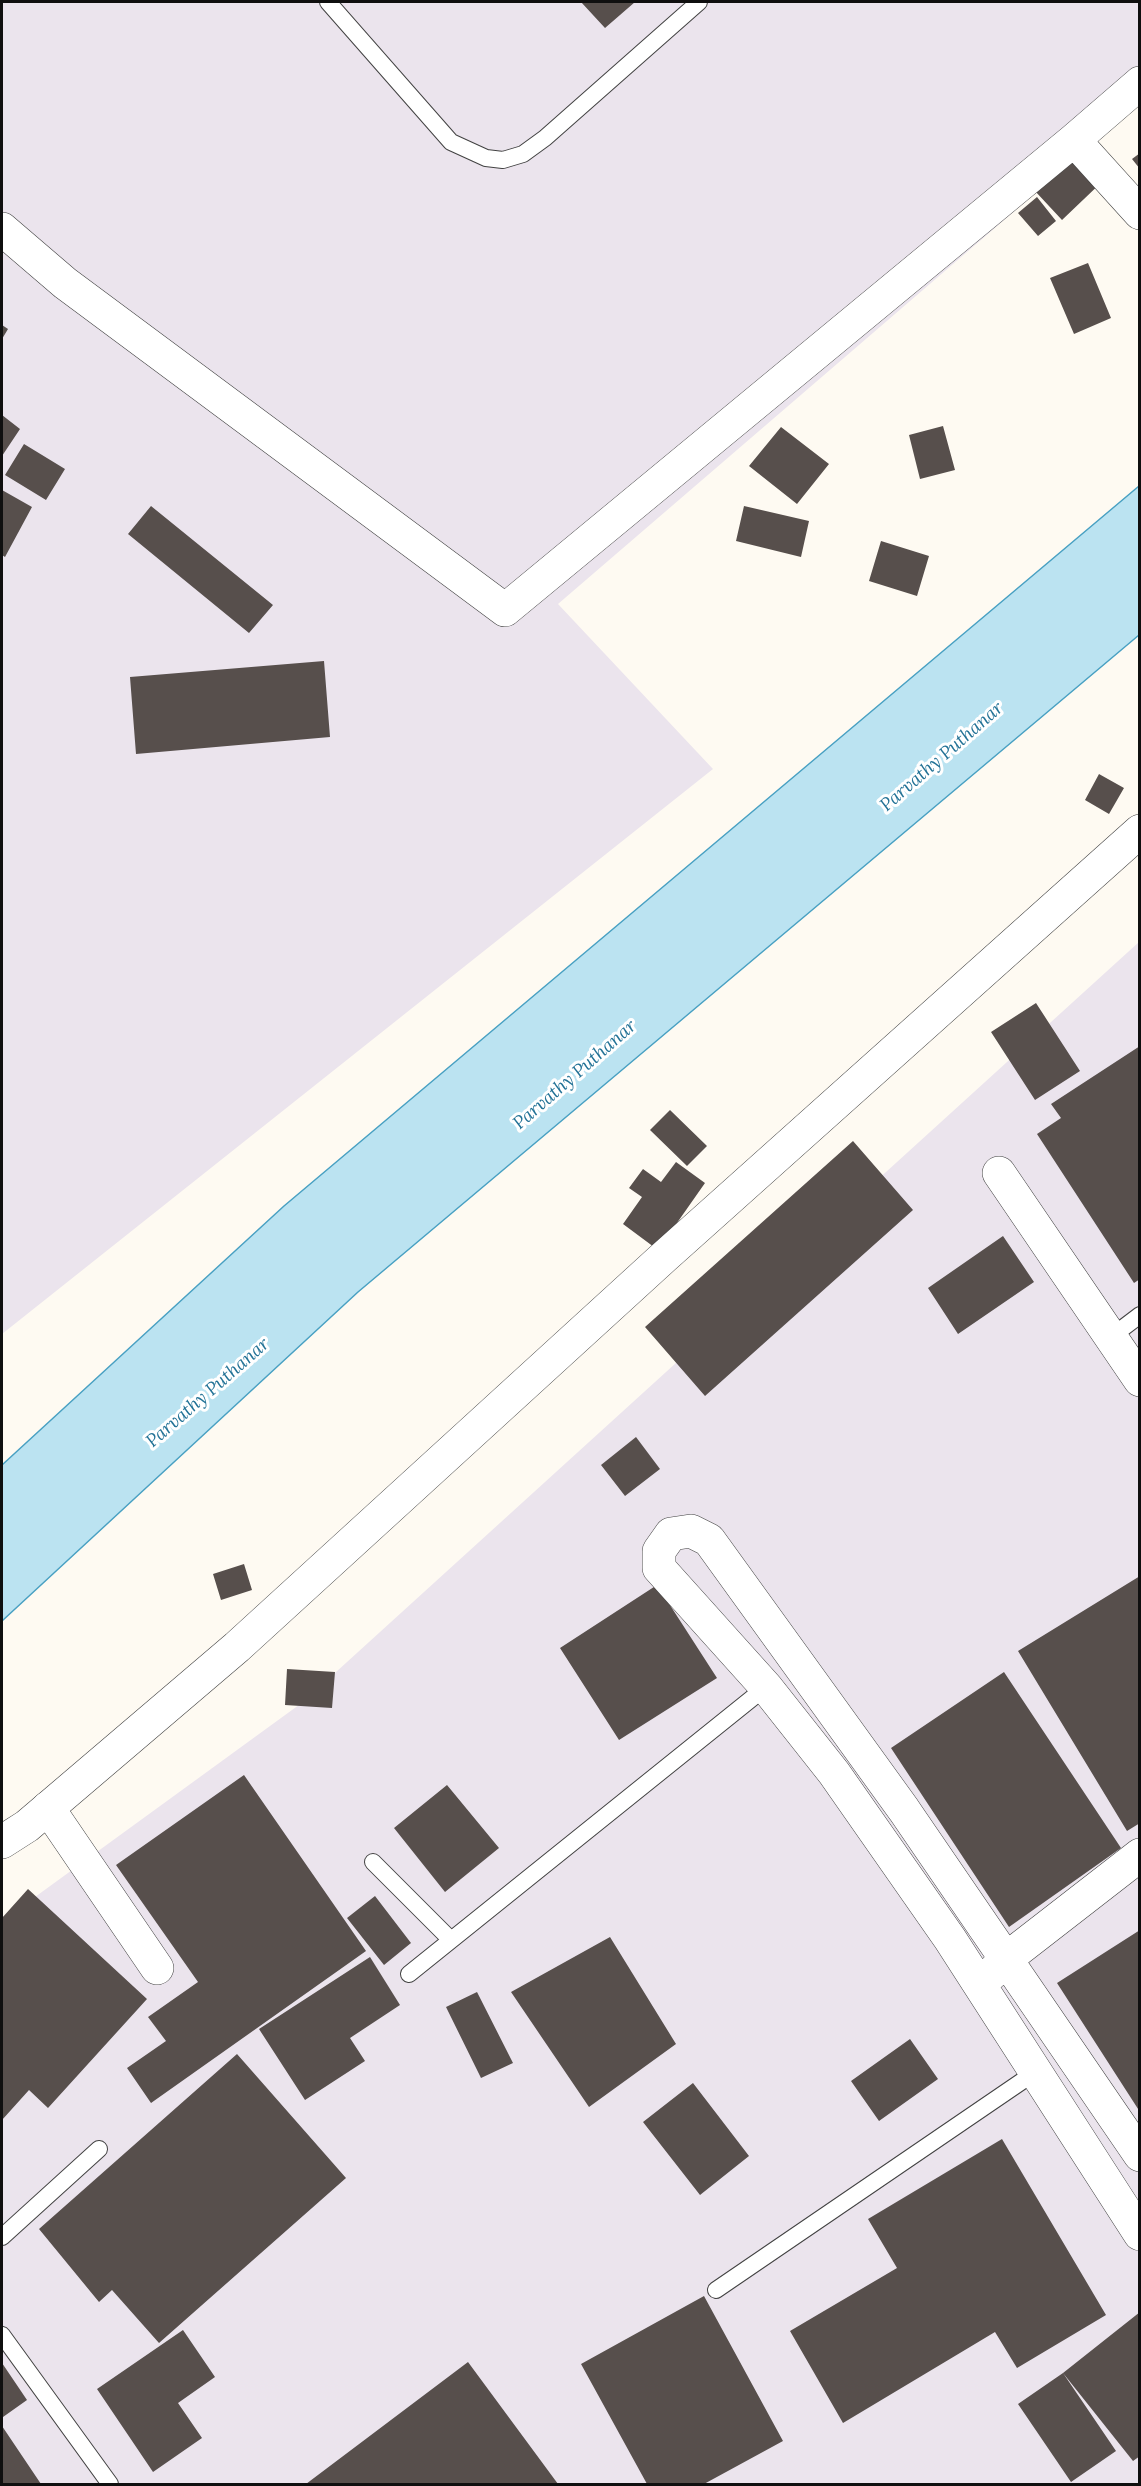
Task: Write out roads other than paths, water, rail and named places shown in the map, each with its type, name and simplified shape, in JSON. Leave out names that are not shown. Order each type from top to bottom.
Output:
[{"type":"street","points":[[2,229],[74,291],[505,610],[1074,140],[1140,82]]},
{"type":"street","points":[[1074,140],[1140,213]]},
{"type":"street","points":[[2,1842],[27,1826],[237,1647],[664,1257],[1140,831]]},
{"type":"street","points":[[999,1173],[1140,1380]]},
{"type":"street","points":[[1140,2155],[904,1810],[710,1540],[691,1531],[671,1534],[659,1551],[659,1568],[766,1687],[834,1773],[950,1939],[1034,2073],[1140,2234]]},
{"type":"street","points":[[48,1808],[157,1968]]},
{"type":"street","points":[[979,1986],[1006,1959],[1140,1855]]},
{"type":"lane","points":[[328,2],[451,142],[486,158],[503,160],[523,154],[544,138],[699,2]]},
{"type":"lane","points":[[1111,1337],[1140,1315]]},
{"type":"lane","points":[[409,1974],[766,1687]]},
{"type":"lane","points":[[373,1862],[451,1940]]},
{"type":"lane","points":[[717,2290],[1034,2073]]},
{"type":"lane","points":[[2,2237],[99,2149]]},
{"type":"lane","points":[[2,2335],[110,2484]]},
{"type":"water","name":"Parvathy Puthanar","points":[[1139,486],[1139,635],[358,1292],[2,1621],[2,1465],[284,1206]]}]
